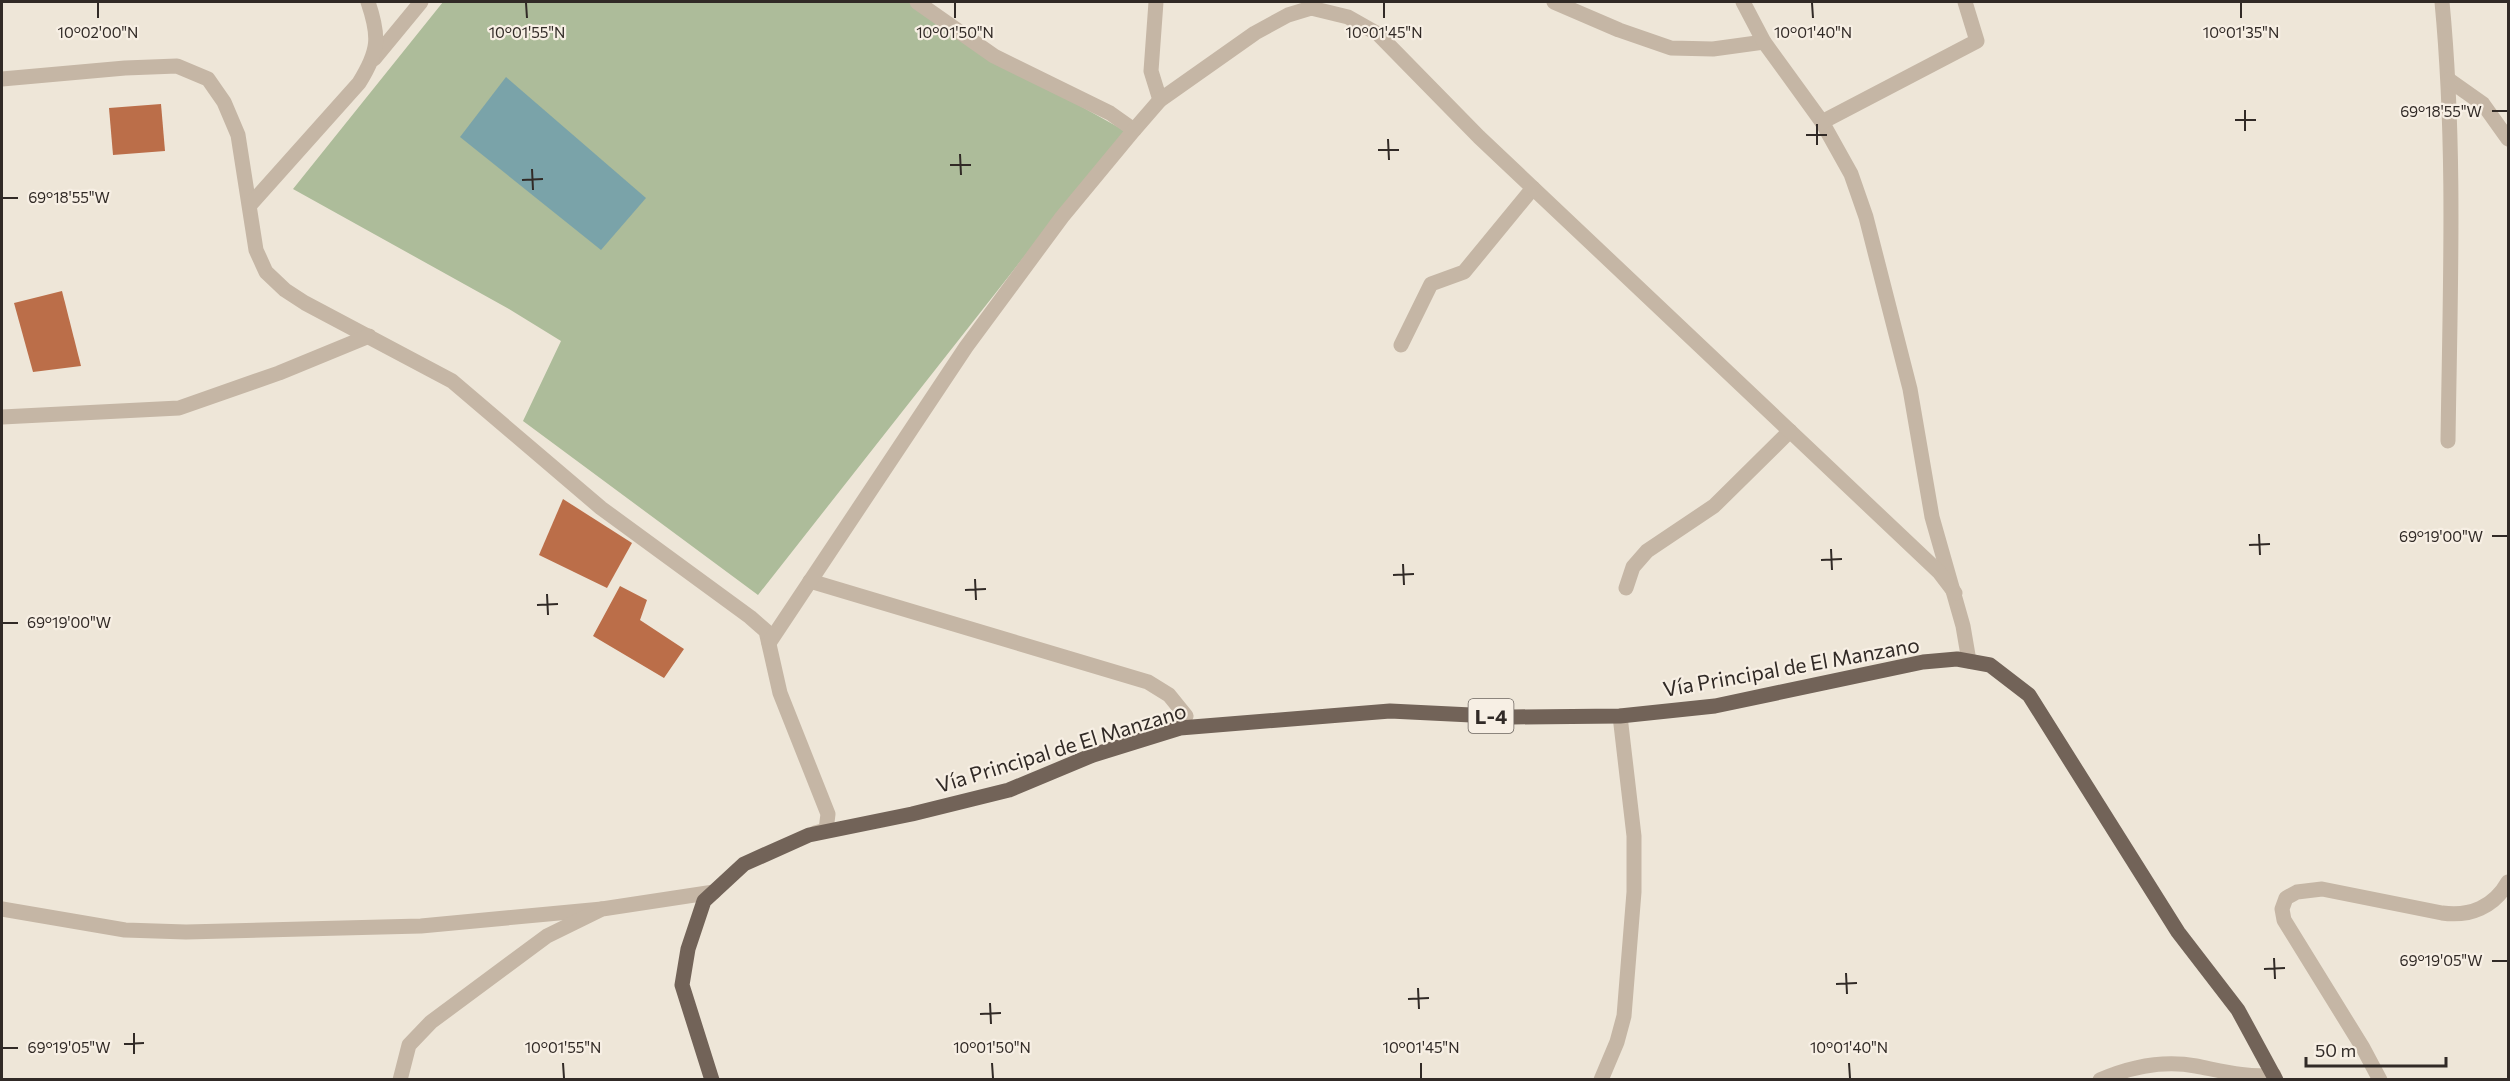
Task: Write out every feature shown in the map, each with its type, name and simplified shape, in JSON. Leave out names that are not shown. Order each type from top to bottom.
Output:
[{"type":"main road","name":"Vía Principal de El Manzano","points":[[712,1080],[682,985],[691,939],[704,901],[744,864],[809,835],[912,814],[1009,790],[1094,755],[1180,728],[1390,711],[1512,717],[1620,716],[1715,706],[1923,662],[1957,659],[1990,665],[2029,695],[2178,932],[2238,1010],[2275,1077]]},
{"type":"street","points":[[368,2],[374,19],[376,44],[372,61]]},
{"type":"street","points":[[250,205],[359,82],[372,61],[421,2]]},
{"type":"street","points":[[917,2],[994,56],[1110,113],[1134,130]]},
{"type":"street","points":[[1156,2],[1151,71],[1160,100]]},
{"type":"street","points":[[1554,2],[1619,30],[1671,48],[1713,49],[1764,42]]},
{"type":"street","points":[[1743,2],[1764,42],[1822,122],[1851,174],[1866,217],[1910,389],[1932,517],[1955,593],[1969,661]]},
{"type":"street","points":[[1822,122],[1977,41],[1965,2]]},
{"type":"street","points":[[2442,2],[2450,80],[2452,186],[2448,441]]},
{"type":"street","points":[[769,643],[966,347],[1062,217],[1134,130],[1160,100],[1255,33],[1288,15],[1311,8],[1348,17],[1378,34],[1479,137],[1940,572],[1955,593]]},
{"type":"street","points":[[2,79],[125,68],[177,66],[208,79],[224,102],[238,135],[256,250],[266,272],[285,290],[305,303],[452,381],[602,508],[766,631],[780,693],[828,814],[826,830],[809,835]]},
{"type":"street","points":[[2450,80],[2483,104],[2508,139]]},
{"type":"street","points":[[1401,345],[1431,284],[1464,272],[1533,188]]},
{"type":"street","points":[[2,417],[179,408],[279,373],[369,336]]},
{"type":"street","points":[[1626,588],[1633,567],[1647,550],[1714,506],[1790,431]]},
{"type":"street","points":[[810,581],[1148,682],[1169,695],[1186,716],[1180,728]]},
{"type":"street","points":[[1601,1080],[1617,1042],[1624,1016],[1634,891],[1634,836],[1620,716]]},
{"type":"street","points":[[2380,1080],[2363,1048],[2284,920],[2282,909],[2286,898],[2297,892],[2322,889],[2442,913],[2461,914],[2488,905],[2503,892],[2508,882]]},
{"type":"street","points":[[2,909],[124,930],[186,932],[421,926],[602,909],[714,892]]},
{"type":"street","points":[[400,1080],[409,1045],[431,1022],[547,936],[602,909]]},
{"type":"street","points":[[2100,1080],[2121,1071],[2160,1065],[2194,1066],[2258,1077],[2275,1077]]},
{"type":"green space","points":[[443,2],[910,2],[964,41],[1134,136],[1049,225],[758,595],[523,421],[561,341],[509,309],[293,189]]},
{"type":"water","points":[[506,77],[646,198],[601,250],[460,137]]},
{"type":"building","points":[[161,104],[165,151],[113,155],[109,108]]},
{"type":"building","points":[[62,291],[81,366],[33,372],[14,303]]},
{"type":"building","points":[[563,499],[632,543],[607,588],[539,555]]},
{"type":"building","points":[[620,586],[647,600],[640,620],[684,649],[664,678],[593,636]]}]
